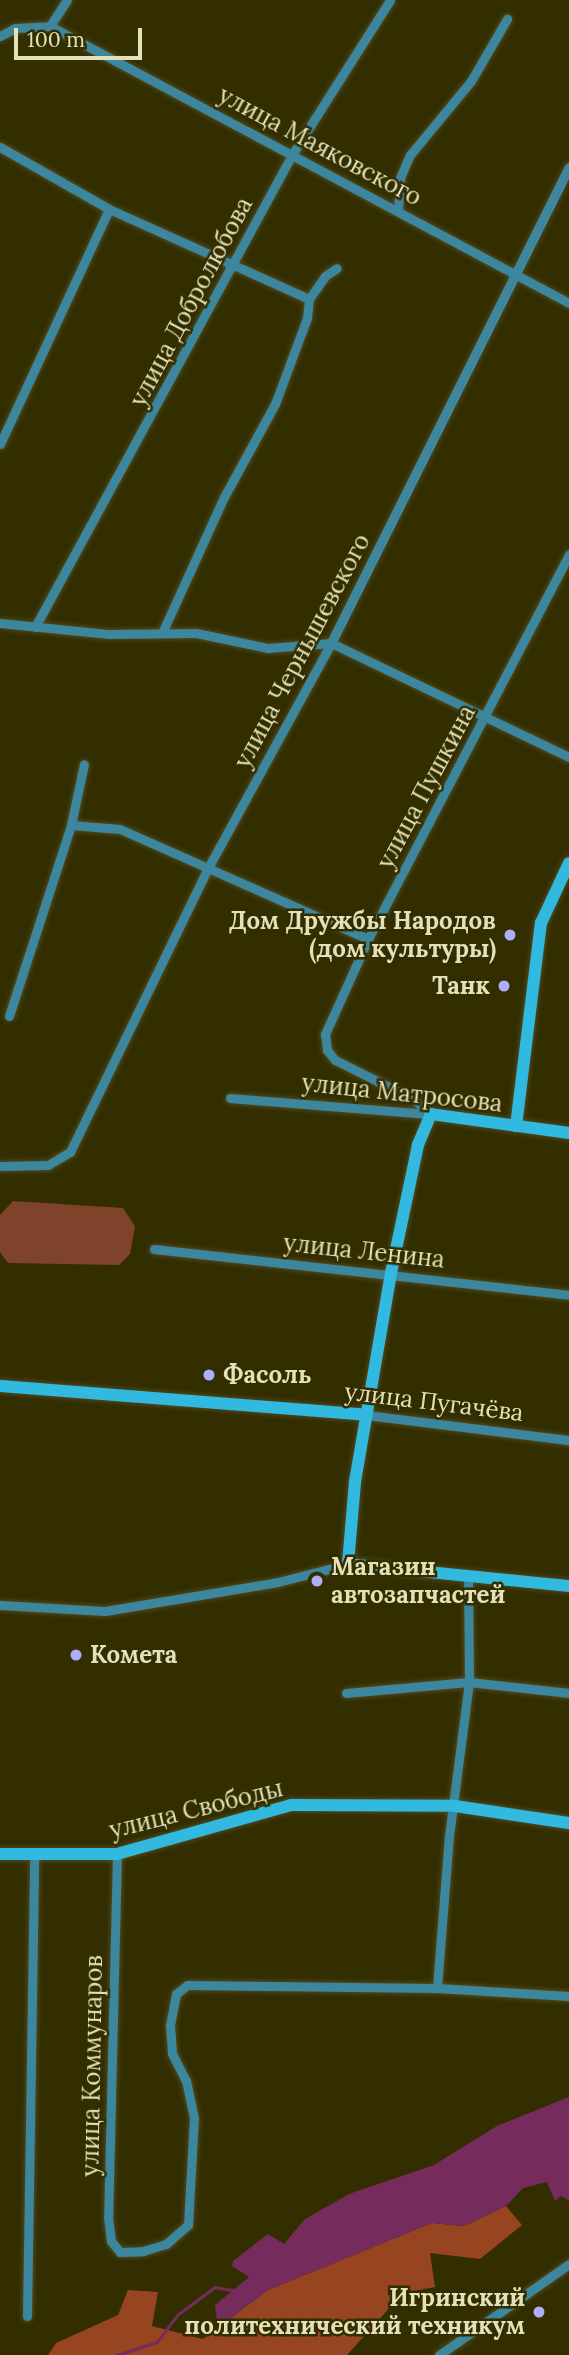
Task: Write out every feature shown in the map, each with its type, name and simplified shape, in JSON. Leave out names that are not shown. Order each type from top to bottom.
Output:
[{"type":"street","points":[[2,34],[50,26],[67,0]]},
{"type":"street","name":"улица Добролюбова","points":[[35,627],[293,153],[390,0]]},
{"type":"street","points":[[398,210],[400,178],[410,155],[471,81],[507,19]]},
{"type":"street","name":"улица Маяковского","points":[[50,26],[293,153],[569,303]]},
{"type":"street","points":[[0,147],[108,209],[234,263],[309,299]]},
{"type":"street","name":"улица Чернышевского","points":[[0,1166],[48,1165],[69,1152],[208,868],[331,643],[569,167]]},
{"type":"street","points":[[0,443],[108,209]]},
{"type":"street","points":[[162,633],[224,496],[275,404],[307,318],[309,299],[325,275],[337,268]]},
{"type":"street","name":"улица Пушкина","points":[[431,1114],[413,1099],[335,1060],[325,1042],[327,1026],[368,939],[569,554]]},
{"type":"street","points":[[0,623],[196,634],[268,648],[331,643],[486,714],[569,757]]},
{"type":"street","points":[[9,1016],[71,825],[84,764]]},
{"type":"street","points":[[71,825],[112,827],[368,939]]},
{"type":"street","points":[[516,1126],[541,923],[569,863]]},
{"type":"street","name":"улица Матросова","points":[[230,1098],[431,1114],[569,1133]]},
{"type":"street","points":[[348,1564],[366,1415],[391,1273],[418,1145],[431,1114]]},
{"type":"street","name":"улица Ленина","points":[[154,1249],[391,1273],[569,1296]]},
{"type":"street","name":"улица Пугачёва","points":[[0,1386],[366,1415],[569,1440]]},
{"type":"street","points":[[0,1605],[106,1611],[278,1582],[348,1564],[569,1586]]},
{"type":"street","points":[[468,1576],[470,1682],[437,1988],[569,1996]]},
{"type":"street","points":[[346,1693],[470,1682],[569,1693]]},
{"type":"street","name":"улица Свободы","points":[[0,1854],[117,1854],[272,1808],[455,1806],[569,1823]]},
{"type":"street","points":[[27,2316],[34,1854]]},
{"type":"street","name":"улица Коммунаров","points":[[117,1854],[109,2231],[120,2252],[144,2252],[178,2237],[188,2225],[191,2211],[194,2118],[186,2081],[172,2053],[170,2025],[171,2006],[181,1988],[197,1983],[437,1988]]},
{"type":"street","points":[[439,2355],[568,2264]]},
{"type":"shaded area","points":[[13,1201],[123,1208],[135,1226],[130,1254],[119,1265],[8,1263],[0,1252],[0,1215]]},
{"type":"shaded area","points":[[569,2097],[569,2201],[561,2196],[555,2201],[547,2182],[523,2188],[506,2206],[464,2226],[432,2223],[268,2290],[218,2328],[215,2305],[249,2277],[232,2266],[233,2261],[268,2234],[284,2244],[305,2219],[349,2194],[434,2165],[497,2126]]},
{"type":"shaded area","points":[[506,2206],[522,2225],[480,2259],[430,2253],[435,2287],[403,2293],[347,2355],[48,2355],[56,2343],[118,2315],[128,2290],[158,2292],[152,2326],[203,2339],[268,2290],[432,2223],[464,2226]]},
{"type":"waterway","points":[[117,2355],[157,2342],[177,2315],[215,2287],[232,2290]]},
{"type":"place","name":"Дом Дружбы Народов (дом культуры)","points":[[510,935]]},
{"type":"place","name":"Танк","points":[[504,986]]},
{"type":"place","name":"Фасоль","points":[[209,1375]]},
{"type":"place","name":"Магазин автозапчастей","points":[[317,1581]]},
{"type":"place","name":"Комета","points":[[76,1655]]},
{"type":"place","name":"Игринский политехнический техникум","points":[[539,2312]]}]
